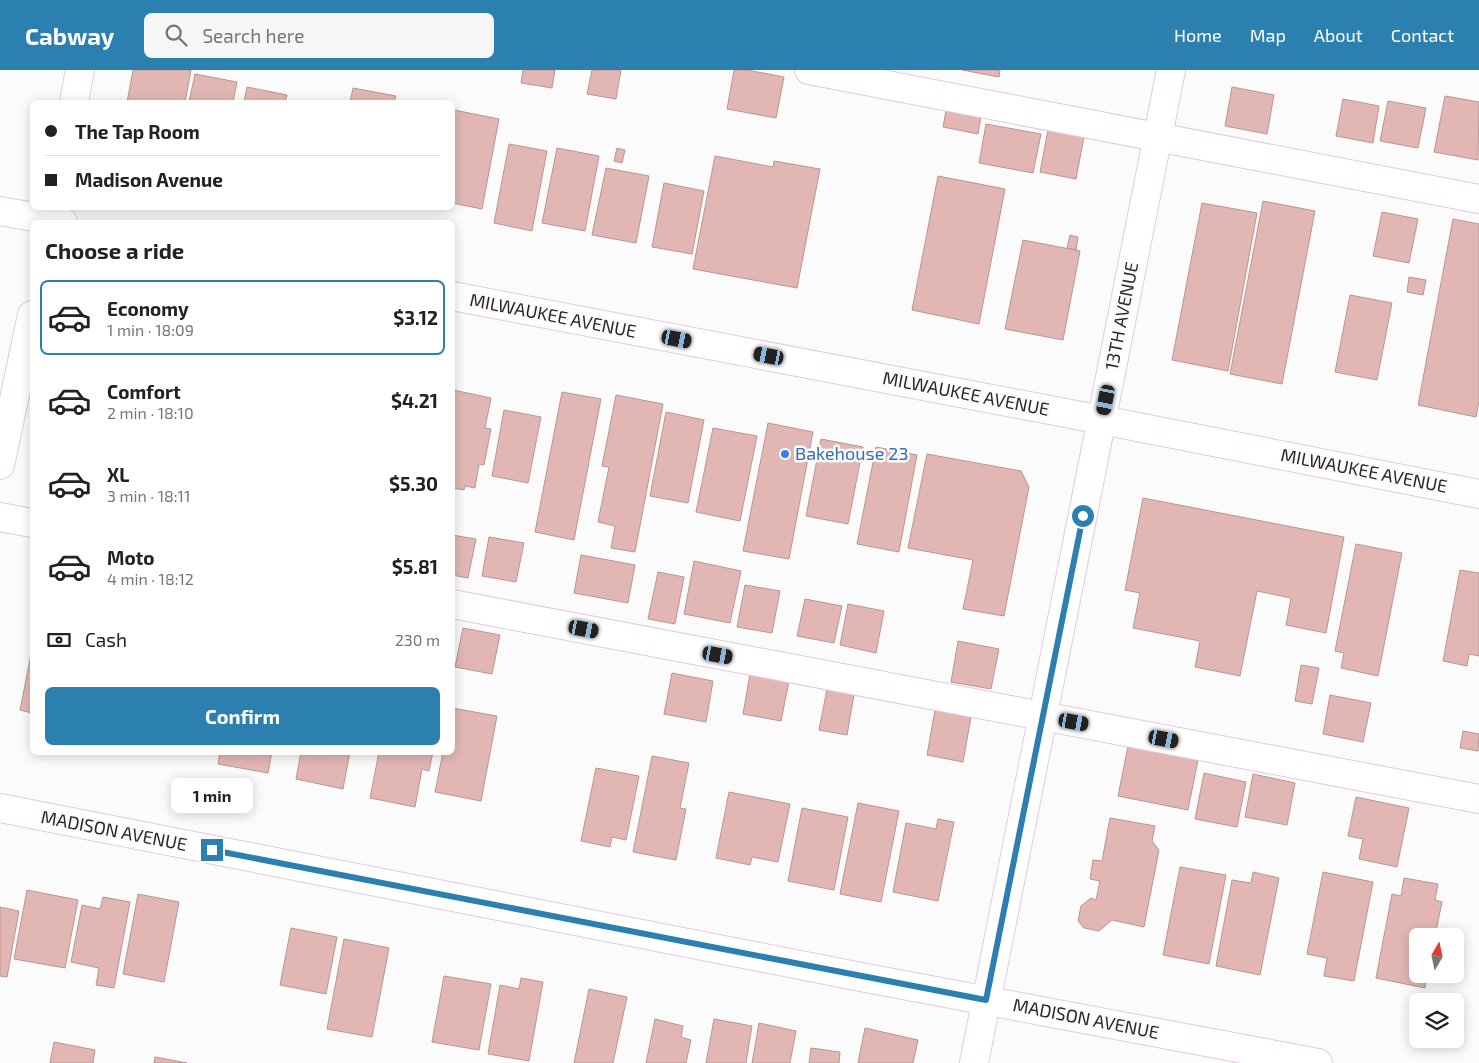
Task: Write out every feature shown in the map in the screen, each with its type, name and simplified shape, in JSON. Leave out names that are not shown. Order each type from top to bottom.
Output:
[{"type":"street","points":[[74,100],[80,70]]},
{"type":"street","points":[[809,70],[1479,199]]},
{"type":"street","name":"13TH AVENUE","points":[[974,1063],[1171,70]]},
{"type":"street","points":[[0,211],[55,218]]},
{"type":"street","name":"MILWAUKEE AVENUE","points":[[455,297],[1479,494]]},
{"type":"street","points":[[0,465],[30,324]]},
{"type":"street","points":[[0,517],[30,523]]},
{"type":"street","points":[[455,605],[1479,799]]},
{"type":"street","name":"MADISON AVENUE","points":[[0,808],[1318,1063]]},
{"type":"building","points":[[133,70],[191,70],[185,100],[127,100]]},
{"type":"building","points":[[523,70],[555,70],[552,88],[521,83]]},
{"type":"building","points":[[592,70],[621,70],[616,99],[587,94]]},
{"type":"building","points":[[734,70],[747,70],[784,77],[776,118],[727,109]]},
{"type":"building","points":[[962,70],[1000,70],[999,77]]},
{"type":"building","points":[[195,74],[237,82],[233,100],[189,100]]},
{"type":"building","points":[[247,87],[287,95],[286,100],[244,100]]},
{"type":"building","points":[[1232,87],[1274,95],[1267,134],[1225,126]]},
{"type":"building","points":[[353,88],[396,96],[395,100],[350,100]]},
{"type":"building","points":[[1445,96],[1479,102],[1478,160],[1434,152]]},
{"type":"building","points":[[1343,99],[1379,106],[1373,143],[1336,136]]},
{"type":"building","points":[[1388,101],[1426,108],[1418,148],[1380,141]]},
{"type":"building","points":[[947,105],[982,111],[978,134],[943,127]]},
{"type":"building","points":[[455,110],[499,119],[482,209],[455,204]]},
{"type":"building","points":[[986,124],[1041,134],[1033,173],[979,163]]},
{"type":"building","points":[[1048,130],[1084,137],[1076,179],[1040,172]]},
{"type":"building","points":[[509,144],[547,151],[532,231],[494,223]]},
{"type":"building","points":[[557,148],[599,156],[585,231],[542,223]]},
{"type":"building","points":[[617,148],[625,150],[622,163],[614,161]]},
{"type":"building","points":[[715,156],[773,167],[774,161],[820,169],[797,288],[693,269]]},
{"type":"building","points":[[606,168],[649,176],[636,243],[592,235]]},
{"type":"building","points":[[938,176],[1005,189],[979,324],[912,310]]},
{"type":"building","points":[[664,183],[704,191],[692,254],[652,247]]},
{"type":"building","points":[[1263,201],[1315,211],[1282,384],[1230,374]]},
{"type":"building","points":[[1202,203],[1257,213],[1228,371],[1172,360]]},
{"type":"building","points":[[1382,212],[1418,219],[1409,263],[1373,256]]},
{"type":"building","points":[[1453,219],[1479,224],[1479,401],[1476,417],[1418,405]]},
{"type":"building","points":[[1070,235],[1078,237],[1076,250],[1067,248]]},
{"type":"building","points":[[1023,240],[1080,251],[1063,340],[1005,329]]},
{"type":"building","points":[[1409,277],[1426,280],[1423,295],[1407,292]]},
{"type":"building","points":[[1350,295],[1392,303],[1377,380],[1335,372]]},
{"type":"building","points":[[455,390],[491,398],[485,428],[491,429],[484,465],[479,464],[475,488],[465,486],[464,490],[455,488]]},
{"type":"building","points":[[562,392],[601,399],[574,540],[535,532]]},
{"type":"building","points":[[616,395],[663,404],[635,552],[611,548],[615,526],[598,522],[609,467],[602,466]]},
{"type":"building","points":[[504,410],[541,417],[528,483],[492,476]]},
{"type":"building","points":[[666,412],[704,420],[688,503],[650,496]]},
{"type":"building","points":[[768,423],[813,432],[789,559],[743,551]]},
{"type":"building","points":[[713,428],[757,436],[740,521],[696,512]]},
{"type":"building","points":[[821,439],[863,447],[848,524],[806,516]]},
{"type":"building","points":[[876,447],[917,455],[899,552],[857,544]]},
{"type":"building","points":[[927,454],[1021,471],[1029,487],[1004,616],[963,609],[973,560],[908,548]]},
{"type":"building","points":[[1143,498],[1344,537],[1326,633],[1286,625],[1291,598],[1257,591],[1240,676],[1195,667],[1200,641],[1133,628],[1140,593],[1125,590]]},
{"type":"building","points":[[455,536],[476,539],[468,578],[455,576]]},
{"type":"building","points":[[489,537],[524,543],[516,582],[482,576]]},
{"type":"building","points":[[1356,544],[1402,553],[1378,676],[1341,668],[1344,653],[1335,651]]},
{"type":"building","points":[[581,555],[635,565],[628,603],[574,593]]},
{"type":"building","points":[[694,561],[741,571],[730,623],[684,614]]},
{"type":"building","points":[[1460,570],[1479,573],[1479,656],[1469,654],[1467,666],[1443,661]]},
{"type":"building","points":[[658,572],[684,577],[675,624],[648,619]]},
{"type":"building","points":[[745,585],[780,591],[772,633],[737,627]]},
{"type":"building","points":[[805,599],[842,606],[834,643],[797,636]]},
{"type":"building","points":[[848,604],[884,611],[876,653],[840,645]]},
{"type":"building","points":[[463,628],[500,635],[492,674],[455,667]]},
{"type":"building","points":[[958,641],[999,649],[991,689],[951,682]]},
{"type":"building","points":[[30,659],[30,712],[20,710]]},
{"type":"building","points":[[1301,665],[1319,668],[1312,704],[1295,701]]},
{"type":"building","points":[[672,673],[713,681],[706,722],[664,714]]},
{"type":"building","points":[[750,674],[789,681],[781,721],[743,714]]},
{"type":"building","points":[[827,689],[854,695],[847,735],[819,730]]},
{"type":"building","points":[[1330,695],[1371,703],[1363,742],[1323,734]]},
{"type":"building","points":[[455,709],[497,716],[481,801],[435,792],[442,755],[455,755]]},
{"type":"building","points":[[935,710],[971,717],[963,762],[927,755]]},
{"type":"building","points":[[1463,731],[1479,734],[1478,751],[1460,748]]},
{"type":"building","points":[[1128,746],[1198,760],[1188,810],[1118,796]]},
{"type":"building","points":[[220,755],[271,755],[268,773],[218,764]]},
{"type":"building","points":[[300,755],[349,755],[343,789],[296,779]]},
{"type":"building","points":[[378,755],[432,755],[429,771],[422,769],[415,807],[370,798]]},
{"type":"building","points":[[652,756],[689,763],[680,808],[686,809],[676,860],[633,852]]},
{"type":"building","points":[[596,768],[639,776],[626,840],[612,837],[610,847],[581,841]]},
{"type":"building","points":[[1204,773],[1246,782],[1237,827],[1195,819]]},
{"type":"building","points":[[1253,774],[1295,783],[1287,825],[1245,817]]},
{"type":"building","points":[[729,792],[790,804],[778,862],[752,857],[750,865],[716,858]]},
{"type":"building","points":[[1356,797],[1409,808],[1397,867],[1359,859],[1363,839],[1348,836]]},
{"type":"building","points":[[858,803],[899,811],[881,902],[840,894]]},
{"type":"building","points":[[802,808],[848,817],[834,890],[788,881]]},
{"type":"building","points":[[1110,818],[1155,826],[1152,841],[1159,850],[1144,927],[1112,920],[1099,931],[1084,928],[1078,921],[1081,906],[1091,898],[1096,900],[1100,881],[1090,879],[1093,860],[1102,861]]},
{"type":"building","points":[[938,819],[954,822],[938,901],[893,892],[906,823],[936,829]]},
{"type":"building","points":[[1180,867],[1226,875],[1209,964],[1163,955]]},
{"type":"building","points":[[1253,872],[1279,878],[1260,975],[1216,966],[1232,880],[1251,883]]},
{"type":"building","points":[[1323,872],[1373,882],[1354,981],[1324,976],[1327,958],[1307,954]]},
{"type":"building","points":[[1404,878],[1438,884],[1435,900],[1442,902],[1437,928],[1409,928],[1409,983],[1426,983],[1425,988],[1376,978],[1392,894],[1401,896]]},
{"type":"building","points":[[27,890],[78,900],[65,968],[14,959]]},
{"type":"building","points":[[138,894],[179,902],[164,982],[123,974]]},
{"type":"building","points":[[103,897],[130,902],[114,988],[96,985],[99,968],[71,962],[82,905],[100,909]]},
{"type":"building","points":[[0,907],[19,911],[7,977],[0,976]]},
{"type":"building","points":[[291,928],[337,937],[326,994],[280,985]]},
{"type":"building","points":[[344,939],[389,948],[372,1037],[327,1029]]},
{"type":"building","points":[[444,976],[491,984],[479,1050],[432,1042]]},
{"type":"building","points":[[521,978],[543,982],[529,1061],[488,1054],[500,985],[519,989]]},
{"type":"building","points":[[589,989],[627,997],[613,1063],[574,1063]]},
{"type":"building","points":[[655,1019],[683,1026],[681,1037],[691,1040],[686,1063],[646,1063]]},
{"type":"building","points":[[714,1019],[752,1026],[746,1063],[706,1063]]},
{"type":"building","points":[[759,1023],[796,1031],[790,1063],[752,1063]]},
{"type":"building","points":[[865,1028],[918,1040],[913,1063],[858,1063]]},
{"type":"building","points":[[54,1042],[95,1050],[93,1063],[50,1063]]},
{"type":"building","points":[[811,1048],[840,1052],[839,1063],[809,1063]]},
{"type":"building","points":[[155,1057],[187,1063],[154,1063]]},
{"type":"place","name":"Bakehouse 23","points":[[785,454]]},
{"type":"route","points":[[212,850],[986,1000],[1083,516]]}]
